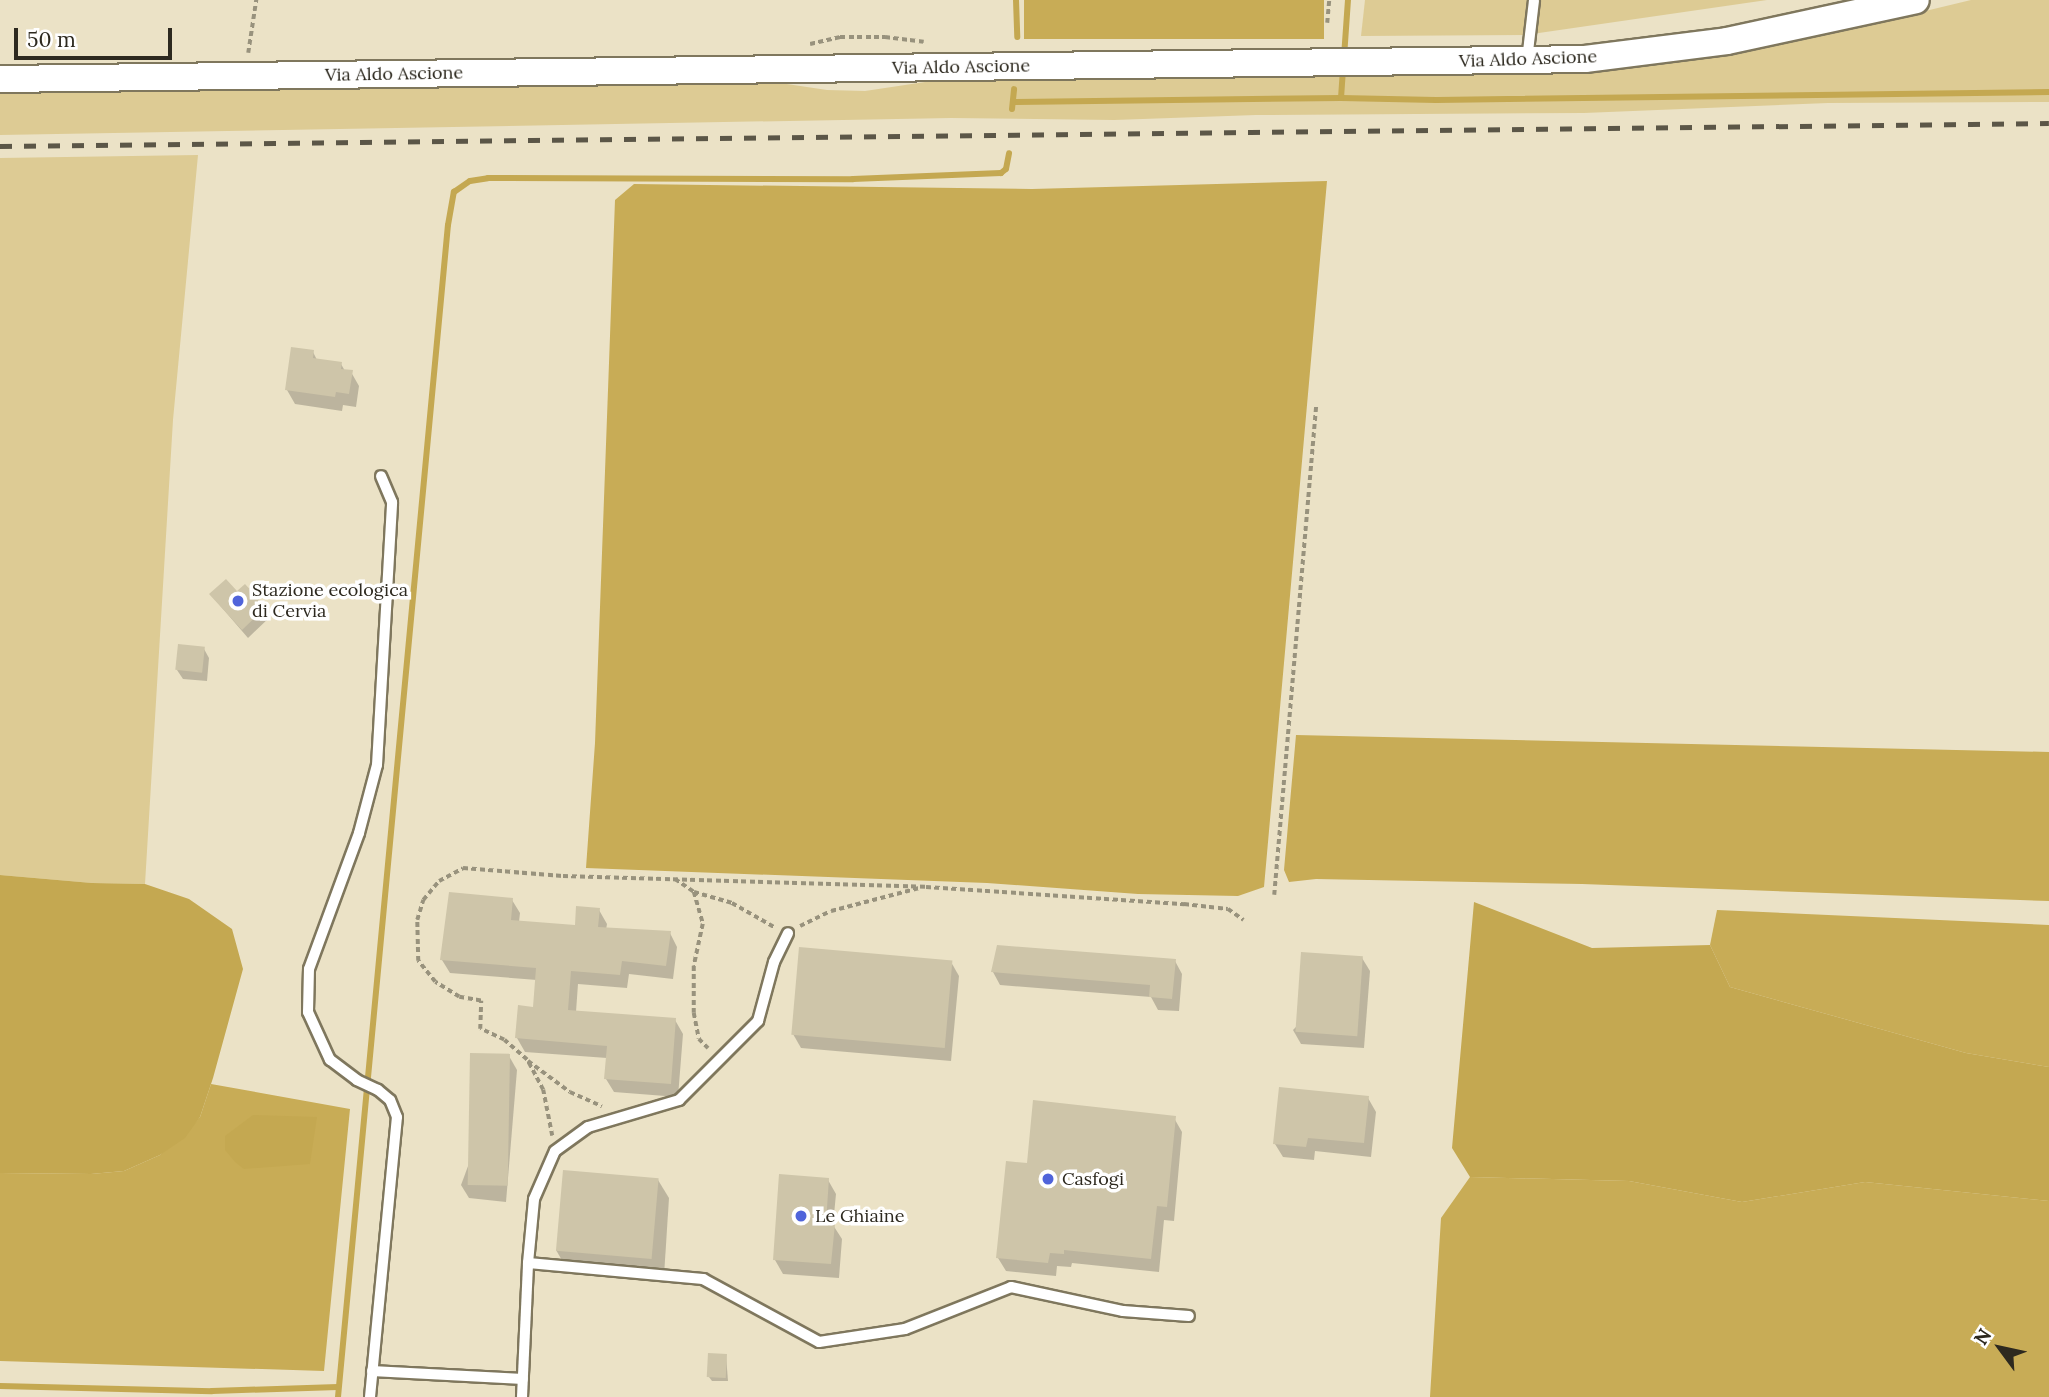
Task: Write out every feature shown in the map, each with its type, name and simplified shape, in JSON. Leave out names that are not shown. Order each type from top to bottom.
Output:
[{"type":"street","name":"Via Aldo Ascione","points":[[0,79],[1585,59],[1727,41],[1916,0]]},
{"type":"lane","points":[[1527,60],[1534,0]]},
{"type":"lane","points":[[370,1397],[397,1117],[390,1100],[330,1060],[308,1012],[309,969],[359,833],[377,765],[392,502],[381,476]]},
{"type":"lane","points":[[522,1397],[534,1199],[555,1151],[588,1127],[629,1118],[679,1100],[758,1021],[774,962],[788,933]]},
{"type":"lane","points":[[528,1264],[703,1279],[819,1342],[905,1329],[1011,1287],[1123,1311],[1189,1317]]},
{"type":"lane","points":[[372,1371],[523,1379]]},
{"type":"path","points":[[248,56],[256,0]]},
{"type":"path","points":[[1327,23],[1329,0]]},
{"type":"path","points":[[1274,895],[1316,405]]},
{"type":"path","points":[[629,1118],[570,1092],[503,1041],[480,1029],[481,1001],[460,997],[435,982],[418,961],[417,920],[423,900],[439,881],[463,868],[562,876],[926,887],[1184,904],[1228,909],[1244,919]]},
{"type":"path","points":[[673,878],[694,892],[732,903],[788,933],[831,911],[926,887]]},
{"type":"path","points":[[694,892],[703,924],[694,966],[694,1013],[699,1039],[720,1061]]},
{"type":"path","points":[[527,1060],[543,1090],[555,1151]]},
{"type":"shaded area","points":[[1024,0],[1324,0],[1324,39],[1024,39]]},
{"type":"shaded area","points":[[1365,0],[1767,0],[1525,35],[1361,36]]},
{"type":"shaded area","points":[[1971,0],[2049,0],[2049,102],[1828,103],[1584,113],[1256,115],[1114,120],[951,118],[0,135],[0,92],[780,83],[827,90],[865,91],[945,79],[1757,47],[1859,27]]},
{"type":"shaded area","points":[[198,155],[173,420],[145,884],[92,883],[0,875],[0,158]]},
{"type":"shaded area","points":[[1327,181],[1264,887],[1238,896],[1138,894],[987,883],[586,868],[595,743],[615,200],[634,184],[1032,189]]},
{"type":"shaded area","points":[[1296,735],[2049,752],[2049,901],[1582,884],[1316,879],[1289,882],[1284,870]]},
{"type":"shaded area","points":[[0,875],[92,883],[145,884],[189,899],[232,929],[243,969],[213,1078],[200,1117],[185,1138],[160,1155],[124,1171],[91,1174],[0,1173]]},
{"type":"shaded area","points":[[1474,902],[1592,948],[1710,945],[1730,987],[1966,1053],[2049,1067],[2049,1201],[1865,1182],[1742,1202],[1629,1181],[1470,1177],[1452,1148]]},
{"type":"shaded area","points":[[1717,910],[2049,925],[2049,1067],[1966,1053],[1730,987],[1710,945]]},
{"type":"shaded area","points":[[211,1084],[350,1109],[324,1371],[0,1361],[0,1173],[91,1174],[124,1171],[160,1155],[193,1125],[200,1117]]},
{"type":"shaded area","points":[[253,1115],[317,1117],[310,1164],[244,1169],[235,1162],[225,1150],[225,1136]]},
{"type":"shaded area","points":[[1470,1177],[1629,1181],[1742,1202],[1865,1182],[2049,1201],[2049,1397],[1430,1397],[1441,1218]]},
{"type":"building","points":[[291,347],[314,350],[313,358],[342,362],[341,369],[353,370],[349,394],[336,392],[335,397],[285,390]]},
{"type":"building","name":"Stazione ecologica di Cervia","points":[[226,579],[237,591],[245,584],[266,607],[242,630],[209,594]]},
{"type":"building","points":[[178,644],[205,647],[202,673],[175,670]]},
{"type":"building","points":[[449,892],[513,898],[511,920],[575,925],[576,906],[600,908],[598,927],[671,931],[666,966],[622,961],[620,975],[571,971],[568,1010],[676,1018],[671,1084],[604,1079],[607,1046],[515,1038],[518,1005],[533,1007],[536,968],[440,960]]},
{"type":"building","points":[[997,945],[1176,959],[1172,999],[1149,997],[1150,985],[991,972]]},
{"type":"building","points":[[799,947],[952,960],[945,1048],[791,1035]]},
{"type":"building","points":[[1301,952],[1363,956],[1357,1036],[1295,1032]]},
{"type":"building","points":[[470,1053],[510,1054],[508,1186],[468,1185]]},
{"type":"building","points":[[1279,1087],[1369,1096],[1364,1143],[1308,1138],[1306,1147],[1273,1144]]},
{"type":"building","name":"Casfogi","points":[[1033,1100],[1176,1116],[1167,1207],[1157,1206],[1151,1259],[1064,1250],[1064,1254],[1050,1253],[1048,1263],[996,1258],[1006,1161],[1027,1163]]},
{"type":"building","points":[[563,1170],[659,1178],[652,1259],[556,1251]]},
{"type":"building","name":"Le Ghiaine","points":[[779,1174],[829,1178],[826,1223],[835,1224],[831,1264],[773,1260]]},
{"type":"building","points":[[708,1353],[727,1354],[726,1378],[707,1377]]},
{"type":"waterway","points":[[1016,0],[1017,37]]},
{"type":"waterway","points":[[1344,57],[1348,0]]},
{"type":"waterway","points":[[1013,102],[1341,98],[1343,68]]},
{"type":"waterway","points":[[1012,109],[1014,89]]},
{"type":"waterway","points":[[1341,98],[1436,100],[2049,92]]},
{"type":"waterway","points":[[338,1397],[448,225],[454,192],[470,181],[488,178],[853,179],[1001,173],[1006,169],[1009,153]]},
{"type":"waterway","points":[[0,1386],[212,1391],[338,1387]]},
{"type":"railway","points":[[0,146],[2049,123]]},
{"type":"place","name":"Stazione ecologica di Cervia","points":[[238,601]]},
{"type":"place","name":"Casfogi","points":[[1048,1179]]},
{"type":"place","name":"Le Ghiaine","points":[[801,1216]]}]
